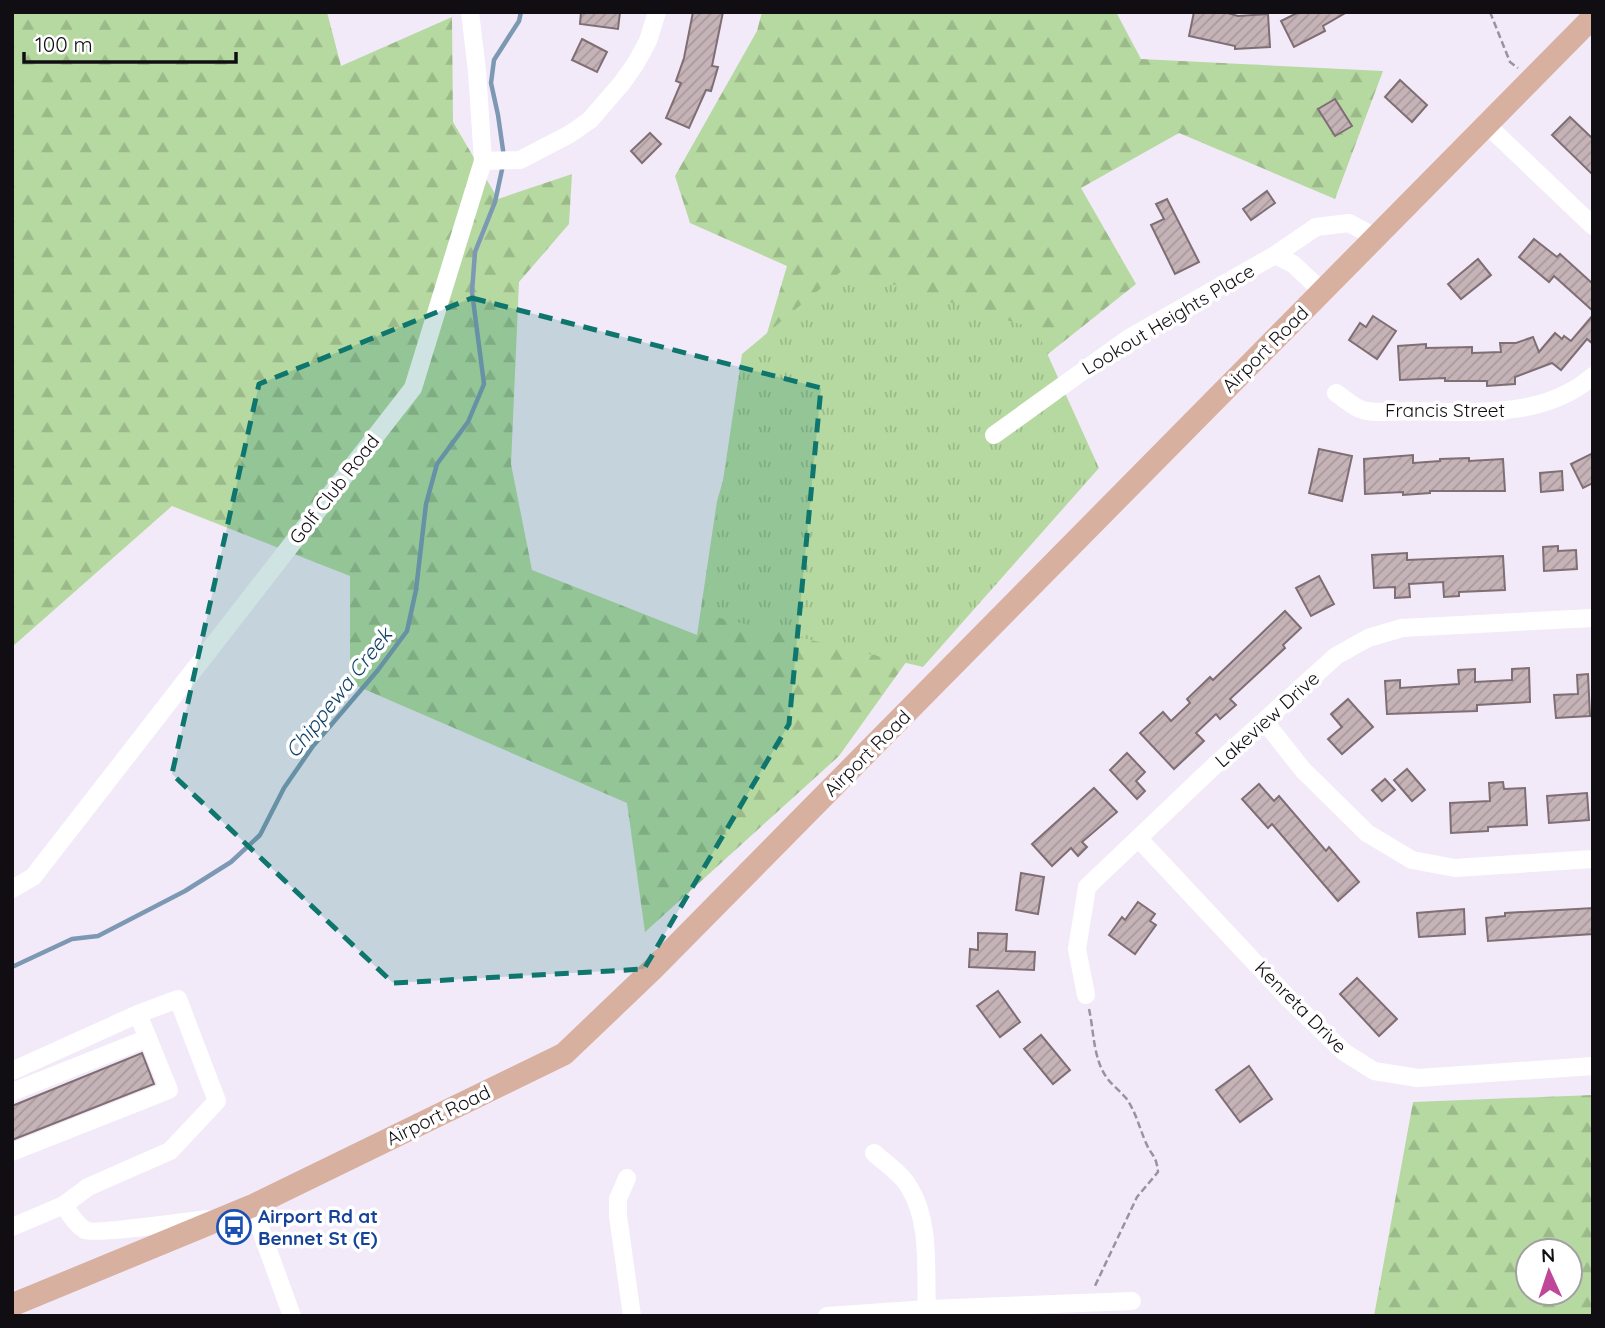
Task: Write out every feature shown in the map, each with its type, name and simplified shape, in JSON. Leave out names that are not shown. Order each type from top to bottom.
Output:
[{"type":"main road","name":"Airport Road","points":[[12,1304],[252,1206],[564,1054],[653,970],[1593,18]]},
{"type":"street","name":"Golf Club Road","points":[[12,889],[33,877],[413,388],[490,161],[470,12]]},
{"type":"street","points":[[490,161],[520,160],[570,134],[590,120],[606,104],[636,63],[648,41],[657,12]]},
{"type":"street","points":[[1487,125],[1593,226]]},
{"type":"street","name":"Lookout Heights Place","points":[[994,435],[1129,338],[1275,255],[1316,227],[1349,223],[1375,237]]},
{"type":"street","name":"Lookout Heights Place","points":[[1275,255],[1293,264],[1322,291]]},
{"type":"street","name":"Francis Street","points":[[1336,393],[1363,410],[1514,410],[1549,402],[1577,390],[1593,376]]},
{"type":"street","name":"Lakeview Drive","points":[[1086,995],[1077,949],[1087,887],[1213,767],[1336,656],[1367,638],[1402,628],[1593,618]]},
{"type":"street","points":[[1265,722],[1303,770],[1367,833],[1412,860],[1455,868],[1593,859]]},
{"type":"street","name":"Kenreta Drive","points":[[1139,839],[1290,1000],[1344,1052],[1374,1071],[1418,1078],[1593,1066]]},
{"type":"street","points":[[12,1071],[138,1014],[178,999],[217,1101],[170,1151],[88,1187],[64,1205],[12,1227]]},
{"type":"street","points":[[12,1152],[169,1090],[138,1014]]},
{"type":"street","points":[[12,1092],[148,1038]]},
{"type":"street","points":[[874,1153],[908,1185],[918,1207],[924,1228],[927,1309]]},
{"type":"street","points":[[627,1178],[618,1199],[618,1216],[632,1316]]},
{"type":"street","points":[[64,1205],[75,1222],[86,1232],[102,1233],[131,1227],[220,1218]]},
{"type":"street","points":[[252,1206],[292,1316]]},
{"type":"street","points":[[827,1316],[1132,1301]]},
{"type":"path","points":[[1490,12],[1510,62],[1532,79]]},
{"type":"path","points":[[1086,995],[1095,1047],[1105,1077],[1126,1098],[1138,1119],[1147,1145],[1156,1157],[1158,1172],[1137,1197],[1110,1259],[1086,1303]]},
{"type":"highlighted area","points":[[472,298],[821,388],[789,724],[644,969],[393,983],[172,774],[259,384]]},
{"type":"green space","points":[[12,12],[327,12],[341,66],[452,17],[453,122],[498,199],[572,174],[569,224],[519,282],[511,464],[532,570],[697,635],[717,501],[787,266],[690,223],[675,176],[757,31],[762,12],[1116,12],[1141,59],[1383,71],[1335,199],[1179,133],[1081,188],[1136,284],[984,405],[932,626],[839,756],[645,932],[627,803],[350,683],[350,576],[172,506],[12,647]]},
{"type":"green space","points":[[844,269],[1036,329],[1099,468],[923,667],[703,614],[742,354]]},
{"type":"green space","points":[[1593,1095],[1593,1316],[1374,1316],[1413,1102]]},
{"type":"building","points":[[581,12],[620,12],[618,29],[580,24]]},
{"type":"building","points":[[693,12],[723,12],[712,66],[718,67],[711,91],[706,90],[689,128],[666,118],[681,83],[676,81],[684,58]]},
{"type":"building","points":[[1194,12],[1224,12],[1238,16],[1268,14],[1270,47],[1235,49],[1235,46],[1189,36]]},
{"type":"building","points":[[1299,12],[1347,12],[1323,26],[1325,31],[1294,47],[1281,21]]},
{"type":"building","points":[[582,39],[607,52],[597,72],[572,60]]},
{"type":"building","points":[[1400,80],[1427,105],[1412,122],[1385,97]]},
{"type":"building","points":[[1335,99],[1352,126],[1335,136],[1318,109]]},
{"type":"building","points":[[1570,117],[1593,139],[1593,175],[1552,135]]},
{"type":"building","points":[[650,133],[661,144],[642,163],[631,151]]},
{"type":"building","points":[[1267,191],[1275,203],[1251,220],[1243,209]]},
{"type":"building","points":[[1167,199],[1199,262],[1175,274],[1151,225],[1164,219],[1156,204]]},
{"type":"building","points":[[1534,239],[1557,257],[1560,254],[1593,284],[1593,311],[1554,276],[1549,282],[1519,257]]},
{"type":"building","points":[[1478,259],[1491,275],[1461,299],[1448,284]]},
{"type":"building","points":[[1593,315],[1593,344],[1587,339],[1561,370],[1552,363],[1515,377],[1515,384],[1487,386],[1487,381],[1445,381],[1445,378],[1400,380],[1398,346],[1426,344],[1426,348],[1472,347],[1472,353],[1501,352],[1500,343],[1516,343],[1533,337],[1539,352],[1555,333],[1562,339],[1564,336],[1571,341]]},
{"type":"building","points":[[1373,316],[1396,331],[1377,359],[1349,340],[1360,323],[1366,327]]},
{"type":"building","points":[[1319,449],[1352,456],[1342,501],[1309,493]]},
{"type":"building","points":[[1593,453],[1593,483],[1583,488],[1571,464]]},
{"type":"building","points":[[1413,455],[1413,463],[1440,459],[1503,459],[1505,491],[1365,494],[1364,459]]},
{"type":"building","points":[[1562,471],[1563,490],[1541,492],[1540,473]]},
{"type":"building","points":[[1558,546],[1558,551],[1576,550],[1577,569],[1544,571],[1543,547]]},
{"type":"building","points":[[1407,553],[1407,560],[1503,556],[1505,590],[1459,592],[1459,596],[1444,597],[1443,582],[1409,584],[1410,597],[1395,598],[1395,587],[1374,588],[1372,555]]},
{"type":"building","points":[[1319,576],[1334,604],[1311,616],[1296,588]]},
{"type":"building","points":[[1285,611],[1301,628],[1283,645],[1285,648],[1230,699],[1236,705],[1220,719],[1216,714],[1196,733],[1204,741],[1174,769],[1140,733],[1163,712],[1171,721],[1190,703],[1187,699],[1210,677],[1213,680]]},
{"type":"building","points":[[1529,668],[1530,702],[1477,705],[1477,711],[1387,714],[1385,681],[1400,680],[1400,688],[1459,684],[1458,670],[1475,669],[1475,682],[1512,680],[1512,669]]},
{"type":"building","points":[[1588,674],[1590,716],[1556,718],[1554,695],[1578,694],[1577,675]]},
{"type":"building","points":[[1348,699],[1373,727],[1342,754],[1328,739],[1342,727],[1331,714]]},
{"type":"building","points":[[1127,753],[1145,772],[1136,781],[1145,791],[1137,799],[1110,770]]},
{"type":"building","points":[[1407,769],[1425,790],[1412,801],[1394,780]]},
{"type":"building","points":[[1385,779],[1395,790],[1382,801],[1372,790]]},
{"type":"building","points":[[1503,782],[1504,789],[1525,788],[1527,825],[1451,833],[1450,803],[1490,801],[1489,783]]},
{"type":"building","points":[[1259,784],[1274,801],[1279,796],[1326,851],[1329,847],[1359,882],[1338,901],[1272,824],[1268,828],[1242,799]]},
{"type":"building","points":[[1094,788],[1117,812],[1082,842],[1087,847],[1078,856],[1071,848],[1052,866],[1032,844]]},
{"type":"building","points":[[1587,793],[1589,820],[1549,823],[1547,796]]},
{"type":"building","points":[[1021,873],[1044,877],[1038,914],[1016,910]]},
{"type":"building","points":[[1138,902],[1155,914],[1150,921],[1156,925],[1135,954],[1109,935],[1122,917],[1125,920]]},
{"type":"building","points":[[1593,908],[1593,934],[1488,941],[1486,918],[1505,916],[1505,913]]},
{"type":"building","points":[[1464,909],[1465,934],[1419,937],[1417,913]]},
{"type":"building","points":[[978,933],[1007,934],[1006,951],[1035,952],[1034,970],[969,967],[970,949],[978,950]]},
{"type":"building","points":[[1357,978],[1397,1019],[1379,1036],[1340,994]]},
{"type":"building","points":[[998,991],[1020,1022],[1000,1037],[977,1006]]},
{"type":"building","points":[[1041,1035],[1070,1070],[1053,1084],[1024,1049]]},
{"type":"building","points":[[142,1053],[154,1084],[12,1140],[12,1106]]},
{"type":"building","points":[[1249,1066],[1272,1099],[1240,1122],[1216,1090]]},
{"type":"waterway","name":"Chippewa Creek","points":[[504,157],[491,83],[494,60],[519,21],[521,12]]},
{"type":"waterway","name":"Chippewa Creek","points":[[12,967],[72,939],[98,936],[185,891],[231,862],[260,835],[284,788],[313,746],[378,670],[407,631],[416,590],[426,504],[437,464],[468,422],[484,384],[472,292],[475,252],[495,202],[503,165]]},
{"type":"place","name":"Airport Rd at Bennet St (E)","points":[[234,1227]]}]
